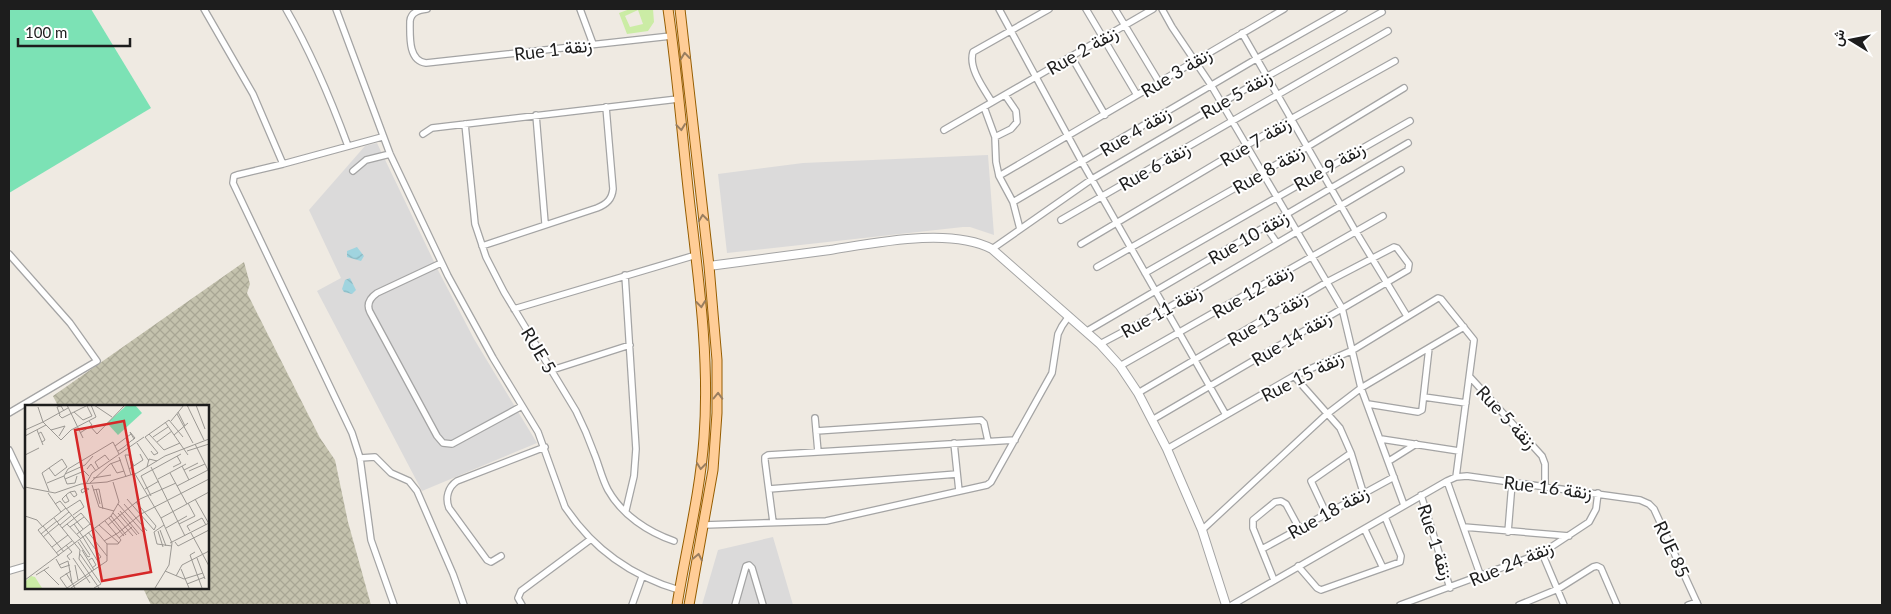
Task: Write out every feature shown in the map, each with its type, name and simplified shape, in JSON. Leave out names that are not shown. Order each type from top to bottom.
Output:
[{"type":"main road","points":[[668,9],[704,336],[704,436],[698,495],[677,605]]},
{"type":"main road","points":[[680,9],[709,266],[717,352],[718,396],[713,470],[689,605]]},
{"type":"street","points":[[204,9],[253,94],[283,164]]},
{"type":"street","points":[[286,9],[324,81],[348,146]]},
{"type":"street","points":[[336,9],[382,137],[441,263],[493,358],[538,432],[545,447],[565,507],[591,539],[620,565],[642,577],[679,590]]},
{"type":"street","name":"Rue 1 زنقة","points":[[427,9],[414,13],[410,24],[414,57],[422,63],[436,63],[671,36]]},
{"type":"street","points":[[580,9],[593,44]]},
{"type":"street","points":[[999,9],[1082,162],[1226,415]]},
{"type":"street","points":[[992,102],[980,82],[972,57],[973,52],[1049,9]]},
{"type":"street","points":[[1086,9],[1138,95]]},
{"type":"street","points":[[1114,9],[1159,82]]},
{"type":"street","name":"Rue 2 زنقة","points":[[944,130],[1154,9]]},
{"type":"street","points":[[1162,9],[1212,85],[1342,308],[1361,388],[1404,505]]},
{"type":"street","name":"Rue 3 زنقة","points":[[999,176],[1284,9]]},
{"type":"street","name":"Rue 4 زنقة","points":[[1013,202],[1344,9]]},
{"type":"street","name":"Rue 5 زنقة","points":[[992,249],[1092,179],[1266,76],[1382,12]]},
{"type":"street","name":"Rue 6 زنقة","points":[[1061,220],[1388,31]]},
{"type":"street","points":[[1242,33],[1356,232],[1407,316]]},
{"type":"street","points":[[1071,56],[1105,115]]},
{"type":"street","name":"Rue 7 زنقة","points":[[1081,244],[1292,119],[1395,61]]},
{"type":"street","name":"Rue 8 زنقة","points":[[1097,267],[1307,147],[1404,88]]},
{"type":"street","points":[[995,137],[1011,129],[1017,122],[1016,111],[1005,95]]},
{"type":"street","points":[[423,134],[432,128],[678,99]]},
{"type":"street","points":[[482,246],[605,204],[612,195],[613,188],[606,107]]},
{"type":"street","points":[[984,107],[995,137],[996,162],[999,176],[1013,202],[1020,229]]},
{"type":"street","points":[[536,115],[545,224]]},
{"type":"street","name":"Rue 9 زنقة","points":[[1145,273],[1410,121]]},
{"type":"street","name":"RUE 5","points":[[465,124],[475,224],[491,269],[552,370],[584,428],[608,488],[626,510],[648,530],[674,541]]},
{"type":"street","points":[[382,137],[237,175],[234,176],[233,183],[347,422],[360,458],[367,522],[371,540],[394,605]]},
{"type":"street","name":"Rue 10 زنقة","points":[[1087,331],[1408,143]]},
{"type":"street","points":[[353,171],[366,160],[390,154]]},
{"type":"street","name":"Rue 11 زنقة","points":[[1100,344],[1166,309],[1401,170]]},
{"type":"street","name":"Rue 12 زنقة","points":[[1120,366],[1384,216]]},
{"type":"street","points":[[1266,227],[1277,243]]},
{"type":"street","points":[[709,266],[906,240],[954,239],[992,249],[1087,331],[1120,366],[1138,393],[1167,449],[1202,530],[1226,605]]},
{"type":"street","name":"Rue 13 زنقة","points":[[1138,393],[1327,282],[1394,247],[1397,248]]},
{"type":"street","name":"Rue 14 زنقة","points":[[1152,420],[1408,270],[1409,264],[1397,248]]},
{"type":"street","points":[[9,254],[70,323],[97,361],[9,413]]},
{"type":"street","points":[[514,309],[696,255]]},
{"type":"street","points":[[441,263],[375,295],[368,306],[437,436],[444,443],[452,444],[522,406]]},
{"type":"street","points":[[625,275],[636,456],[634,476],[626,510]]},
{"type":"street","name":"Rue 15 زنقة","points":[[1167,449],[1294,376],[1353,350],[1434,299],[1441,299],[1464,327]]},
{"type":"street","points":[[704,524],[830,520],[987,485],[991,482],[1052,374],[1058,334],[1069,316]]},
{"type":"street","points":[[1202,530],[1327,414],[1361,388],[1464,327],[1474,340],[1456,477],[1447,480],[1365,530],[1298,566],[1232,605]]},
{"type":"street","points":[[552,370],[630,345]]},
{"type":"street","points":[[1368,404],[1418,412],[1423,408],[1429,348]]},
{"type":"street","points":[[1294,376],[1340,428],[1351,454],[1363,492]]},
{"type":"street","name":"Rue 5 زنقة","points":[[1470,377],[1542,456],[1545,464],[1545,487]]},
{"type":"street","points":[[1424,397],[1466,402]]},
{"type":"street","points":[[816,418],[818,452]]},
{"type":"street","points":[[816,431],[981,420],[984,423],[988,441]]},
{"type":"street","points":[[1381,439],[1459,451]]},
{"type":"street","points":[[773,522],[765,457],[768,455],[1015,440]]},
{"type":"street","points":[[954,444],[959,491]]},
{"type":"street","points":[[1388,461],[1416,444]]},
{"type":"street","points":[[501,556],[491,562],[487,560],[449,508],[447,500],[449,490],[457,481],[545,447]]},
{"type":"street","points":[[9,450],[25,484]]},
{"type":"street","points":[[1326,513],[1311,481],[1351,454]]},
{"type":"street","points":[[360,458],[374,457],[391,474],[406,479],[413,485],[442,548],[464,605]]},
{"type":"street","points":[[768,489],[957,474]]},
{"type":"street","name":"Rue 16 زنقة","points":[[1456,477],[1467,476],[1640,500]]},
{"type":"street","name":"Rue 18 زنقة","points":[[1262,549],[1363,492],[1394,477]]},
{"type":"street","points":[[1447,480],[1481,577]]},
{"type":"street","points":[[1508,532],[1512,483]]},
{"type":"street","name":"Rue 24 زنقة","points":[[1402,605],[1542,553],[1589,522],[1594,515],[1598,493]]},
{"type":"street","name":"Rue 1 زنقة","points":[[1421,495],[1450,588]]},
{"type":"street","name":"RUE 85","points":[[1640,500],[1649,504],[1654,509],[1698,604]]},
{"type":"street","points":[[1274,580],[1252,528],[1252,522],[1275,502],[1281,501],[1286,504],[1299,528]]},
{"type":"street","points":[[1298,566],[1317,588],[1321,590],[1400,562],[1402,559],[1385,517]]},
{"type":"street","points":[[1464,527],[1569,536]]},
{"type":"street","points":[[1365,530],[1384,568]]},
{"type":"street","points":[[522,605],[518,598],[521,592],[591,539]]},
{"type":"street","points":[[1542,553],[1564,605]]},
{"type":"street","points":[[9,571],[25,566]]},
{"type":"street","points":[[735,605],[748,566],[752,568],[763,605]]},
{"type":"street","points":[[1519,605],[1558,589],[1597,566],[1601,568],[1617,605]]},
{"type":"street","points":[[632,605],[642,577]]},
{"type":"street","points":[[1688,605],[1698,604]]},
{"type":"shaded area","points":[[377,143],[439,272],[474,339],[537,443],[422,491],[317,291],[341,278],[309,210],[365,146]]},
{"type":"shaded area","points":[[988,155],[994,235],[970,227],[963,227],[727,253],[718,174],[803,163]]},
{"type":"shaded area","points":[[244,262],[250,284],[247,293],[320,438],[335,460],[348,522],[371,605],[151,605],[143,589],[209,589],[209,405],[58,405],[53,396]]},
{"type":"shaded area","points":[[773,537],[793,605],[702,605],[718,550]]},
{"type":"green space","points":[[9,9],[91,9],[151,108],[9,193]]},
{"type":"green space","points":[[630,9],[653,9],[654,22],[648,31],[627,34],[619,13]],"holes":[[[638,10],[643,24],[630,27],[625,16]]]},
{"type":"water","points":[[357,247],[364,256],[361,261],[347,257],[347,251]]},
{"type":"water","points":[[350,278],[356,290],[352,294],[344,292],[342,289],[345,280]]}]
